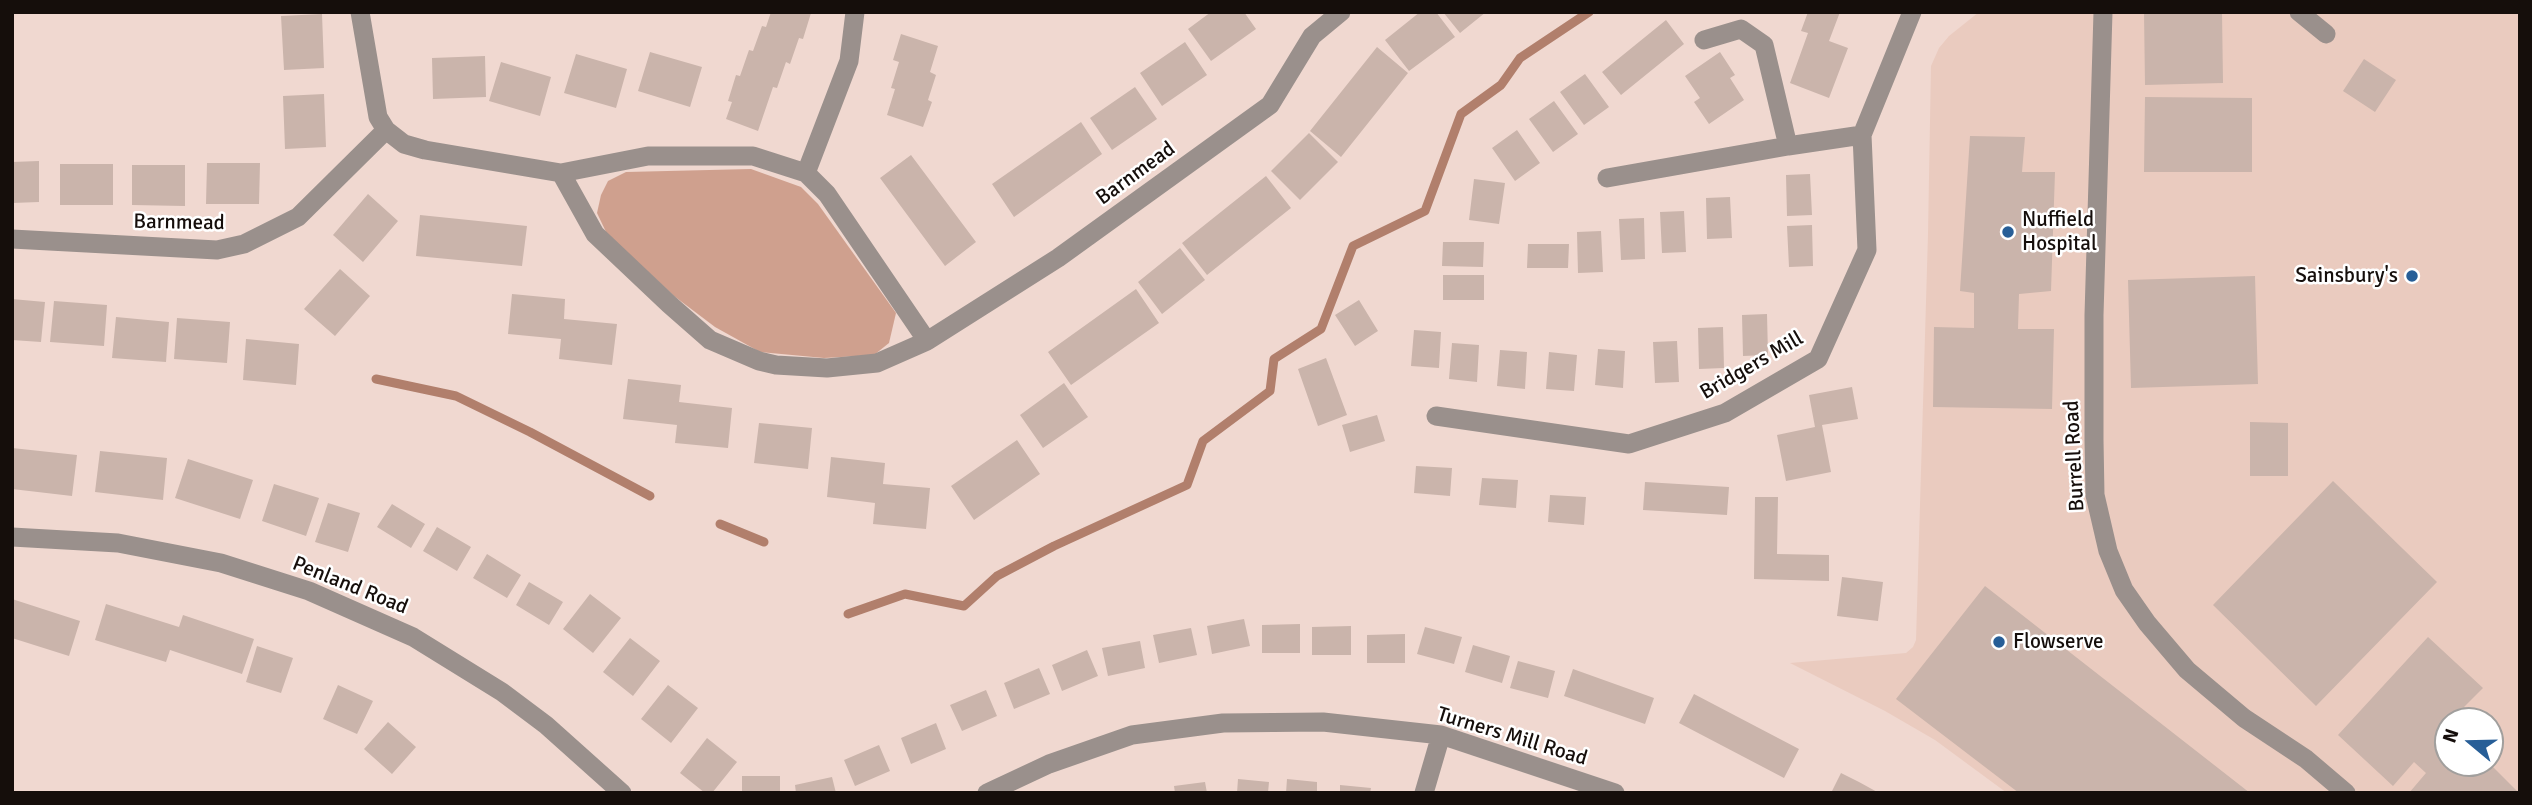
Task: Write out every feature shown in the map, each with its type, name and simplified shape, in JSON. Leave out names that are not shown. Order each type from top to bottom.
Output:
[{"type":"street","points":[[360,12],[378,117],[386,130],[404,144],[561,173],[648,156],[753,156],[806,173],[827,194],[927,341]]},
{"type":"street","points":[[806,173],[849,61],[855,12]]},
{"type":"street","name":"Barnmead","points":[[561,173],[595,234],[710,340],[759,361],[776,365],[827,368],[877,363],[927,341],[1058,258],[1270,105],[1312,36],[1341,12]]},
{"type":"street","name":"Bridgers Mill","points":[[1436,416],[1629,444],[1725,413],[1818,359],[1867,250],[1862,135],[1912,12]]},
{"type":"street","name":"Burrell Road","points":[[2104,12],[2094,315],[2094,429],[2095,495],[2108,551],[2124,590],[2147,623],[2187,670],[2244,718],[2306,759],[2346,793]]},
{"type":"street","points":[[2299,12],[2326,34]]},
{"type":"street","points":[[1704,40],[1741,29],[1764,45],[1788,146]]},
{"type":"street","name":"Barnmead","points":[[12,239],[217,250],[244,244],[298,218],[386,130]]},
{"type":"street","points":[[1607,178],[1862,135]]},
{"type":"street","name":"Penland Road","points":[[12,537],[118,543],[221,562],[309,591],[413,637],[502,692],[546,725],[622,793]]},
{"type":"street","name":"Turners Mill Road","points":[[987,793],[1049,764],[1132,735],[1223,723],[1323,722],[1441,735],[1615,793]]},
{"type":"street","points":[[1424,793],[1441,735]]},
{"type":"shaded area","points":[[1979,12],[2520,12],[2520,793],[2007,793],[1935,740],[1885,711],[1790,663],[1906,653],[1916,640],[1931,66],[1939,48],[1949,36]]},
{"type":"shaded area","points":[[751,169],[801,187],[818,204],[896,313],[889,343],[874,355],[824,358],[760,352],[715,327],[674,296],[607,234],[597,213],[608,181],[626,172]]},
{"type":"building","points":[[771,12],[811,13],[803,39],[799,38],[790,64],[786,62],[777,88],[773,87],[758,131],[726,119],[736,75],[740,76],[749,50],[753,51],[762,26],[766,27]]},
{"type":"building","points":[[1211,12],[1244,12],[1256,29],[1211,61],[1188,29]]},
{"type":"building","points":[[1420,12],[1436,12],[1455,37],[1409,71],[1385,40]]},
{"type":"building","points":[[1443,12],[1486,12],[1460,33]]},
{"type":"building","points":[[1808,12],[1840,12],[1829,41],[1848,48],[1829,98],[1790,83],[1808,33],[1801,31]]},
{"type":"building","points":[[2144,12],[2222,12],[2223,83],[2145,85]]},
{"type":"building","points":[[322,14],[324,68],[284,70],[281,16]]},
{"type":"building","points":[[1666,20],[1684,44],[1621,95],[1602,72]]},
{"type":"building","points":[[901,34],[938,46],[930,72],[936,75],[928,100],[932,102],[923,127],[887,115],[899,62],[893,60]]},
{"type":"building","points":[[1185,42],[1207,75],[1162,106],[1140,73]]},
{"type":"building","points":[[1377,47],[1408,73],[1341,157],[1310,131]]},
{"type":"building","points":[[650,52],[702,67],[690,107],[638,91]]},
{"type":"building","points":[[1720,52],[1735,75],[1730,78],[1744,100],[1709,124],[1694,102],[1700,98],[1685,76]]},
{"type":"building","points":[[576,54],[627,69],[616,108],[564,93]]},
{"type":"building","points":[[485,56],[486,97],[433,99],[432,58]]},
{"type":"building","points":[[2364,59],[2396,80],[2375,112],[2343,91]]},
{"type":"building","points":[[501,62],[551,77],[540,116],[489,101]]},
{"type":"building","points":[[1585,74],[1609,107],[1584,125],[1560,92]]},
{"type":"building","points":[[1135,87],[1157,119],[1112,150],[1090,118]]},
{"type":"building","points":[[324,94],[326,147],[285,149],[283,96]]},
{"type":"building","points":[[2145,97],[2252,98],[2252,172],[2144,172]]},
{"type":"building","points":[[1554,101],[1578,134],[1553,152],[1529,119]]},
{"type":"building","points":[[1081,122],[1102,154],[1014,217],[992,184]]},
{"type":"building","points":[[1517,130],[1540,163],[1515,181],[1492,148]]},
{"type":"building","points":[[1309,133],[1338,162],[1300,200],[1271,171]]},
{"type":"building","name":"Nuffield Hospital","points":[[1970,136],[2025,137],[2022,172],[2055,172],[2051,291],[2019,294],[2018,329],[2054,329],[2052,409],[1933,407],[1934,327],[1974,328],[1974,293],[1960,291]]},
{"type":"building","points":[[911,155],[976,242],[945,266],[880,178]]},
{"type":"building","points":[[39,161],[39,202],[12,203],[12,162]]},
{"type":"building","points":[[207,163],[260,163],[259,204],[206,204]]},
{"type":"building","points":[[60,164],[113,164],[113,205],[60,205]]},
{"type":"building","points":[[132,165],[185,165],[185,206],[132,205]]},
{"type":"building","points":[[1810,174],[1812,215],[1787,216],[1786,175]]},
{"type":"building","points":[[1266,176],[1291,208],[1207,275],[1182,243]]},
{"type":"building","points":[[1474,179],[1505,183],[1499,224],[1469,220]]},
{"type":"building","points":[[368,194],[398,221],[363,262],[333,235]]},
{"type":"building","points":[[1730,197],[1732,238],[1707,239],[1706,198]]},
{"type":"building","points":[[1684,211],[1686,252],[1662,253],[1660,212]]},
{"type":"building","points":[[420,215],[527,226],[522,266],[416,256]]},
{"type":"building","points":[[1644,218],[1645,259],[1621,260],[1619,219]]},
{"type":"building","points":[[1812,225],[1813,266],[1789,267],[1787,226]]},
{"type":"building","points":[[1601,231],[1603,272],[1578,273],[1577,232]]},
{"type":"building","points":[[1443,242],[1484,242],[1483,267],[1442,266]]},
{"type":"building","points":[[1528,244],[1569,244],[1568,268],[1527,268]]},
{"type":"building","points":[[1180,248],[1205,280],[1162,314],[1138,282]]},
{"type":"building","points":[[340,269],[370,296],[335,336],[304,309]]},
{"type":"building","points":[[1443,275],[1484,275],[1484,300],[1443,300]]},
{"type":"building","points":[[2255,276],[2258,384],[2131,388],[2128,280]]},
{"type":"building","points":[[1136,289],[1159,323],[1071,385],[1048,352]]},
{"type":"building","points":[[512,294],[565,299],[564,319],[617,324],[612,365],[559,359],[561,339],[508,334]]},
{"type":"building","points":[[12,299],[45,302],[41,342],[12,340]]},
{"type":"building","points":[[1359,300],[1378,331],[1355,346],[1335,315]]},
{"type":"building","points":[[54,301],[107,305],[104,346],[50,342]]},
{"type":"building","points":[[1767,314],[1768,355],[1743,356],[1742,315]]},
{"type":"building","points":[[116,317],[169,322],[166,362],[112,358]]},
{"type":"building","points":[[177,318],[230,322],[227,363],[174,359]]},
{"type":"building","points":[[1723,327],[1724,368],[1699,369],[1698,328]]},
{"type":"building","points":[[1414,330],[1441,332],[1439,368],[1411,366]]},
{"type":"building","points":[[246,339],[299,344],[296,385],[243,380]]},
{"type":"building","points":[[1677,341],[1679,382],[1655,383],[1653,342]]},
{"type":"building","points":[[1452,343],[1479,345],[1477,382],[1449,379]]},
{"type":"building","points":[[1598,349],[1625,351],[1623,388],[1595,385]]},
{"type":"building","points":[[1500,350],[1527,352],[1525,389],[1497,386]]},
{"type":"building","points":[[1549,352],[1577,355],[1574,391],[1546,389]]},
{"type":"building","points":[[1326,358],[1347,415],[1318,426],[1298,369]]},
{"type":"building","points":[[628,379],[681,385],[679,402],[732,408],[728,448],[675,443],[677,425],[623,419]]},
{"type":"building","points":[[1064,383],[1088,417],[1043,448],[1020,415]]},
{"type":"building","points":[[1852,387],[1858,419],[1822,425],[1831,472],[1786,481],[1777,435],[1815,427],[1809,395]]},
{"type":"building","points":[[1377,415],[1385,441],[1350,452],[1342,425]]},
{"type":"building","points":[[2250,422],[2288,423],[2288,476],[2250,476]]},
{"type":"building","points":[[759,423],[812,428],[808,469],[754,463]]},
{"type":"building","points":[[1017,440],[1040,474],[974,520],[951,486]]},
{"type":"building","points":[[12,448],[77,455],[72,496],[12,489]]},
{"type":"building","points":[[100,451],[167,458],[163,500],[95,492]]},
{"type":"building","points":[[831,457],[885,463],[883,484],[930,488],[926,529],[873,524],[875,503],[827,497]]},
{"type":"building","points":[[188,459],[253,480],[240,519],[175,498]]},
{"type":"building","points":[[1416,466],[1452,468],[1450,496],[1414,493]]},
{"type":"building","points":[[1482,478],[1518,480],[1516,508],[1479,505]]},
{"type":"building","points":[[2333,481],[2437,582],[2316,706],[2213,605]]},
{"type":"building","points":[[1645,482],[1729,487],[1727,515],[1643,510]]},
{"type":"building","points":[[274,484],[319,498],[306,536],[262,521]]},
{"type":"building","points":[[1550,495],[1586,497],[1584,525],[1548,522]]},
{"type":"building","points":[[1755,497],[1778,497],[1777,554],[1829,555],[1829,581],[1754,579]]},
{"type":"building","points":[[328,503],[360,513],[348,552],[315,542]]},
{"type":"building","points":[[392,504],[425,524],[411,548],[377,527]]},
{"type":"building","points":[[437,527],[471,547],[457,571],[423,551]]},
{"type":"building","points":[[487,554],[521,575],[507,598],[473,578]]},
{"type":"building","points":[[1842,577],[1883,582],[1878,621],[1837,616]]},
{"type":"building","points":[[529,582],[563,602],[549,625],[516,605]]},
{"type":"building","name":"Flowserve","points":[[1985,586],[2250,793],[2019,793],[1896,699]]},
{"type":"building","points":[[590,594],[621,618],[593,653],[563,629]]},
{"type":"building","points":[[12,599],[80,621],[69,656],[12,638]]},
{"type":"building","points":[[106,604],[179,627],[183,615],[254,639],[242,674],[170,650],[166,662],[95,640]]},
{"type":"building","points":[[1244,619],[1250,646],[1212,654],[1207,626]]},
{"type":"building","points":[[1300,624],[1300,653],[1262,653],[1262,625]]},
{"type":"building","points":[[1351,626],[1351,655],[1312,655],[1312,627]]},
{"type":"building","points":[[1425,627],[1462,637],[1454,664],[1417,654]]},
{"type":"building","points":[[1191,628],[1197,655],[1159,663],[1153,635]]},
{"type":"building","points":[[1405,634],[1405,663],[1367,663],[1367,635]]},
{"type":"building","points":[[2428,637],[2483,688],[2464,707],[2434,707],[2434,777],[2503,777],[2519,793],[2409,793],[2426,773],[2414,762],[2393,786],[2338,735]]},
{"type":"building","points":[[630,638],[660,661],[633,696],[603,672]]},
{"type":"building","points":[[1140,641],[1145,668],[1108,676],[1102,648]]},
{"type":"building","points":[[1473,645],[1510,656],[1502,683],[1465,672]]},
{"type":"building","points":[[257,646],[293,658],[281,693],[246,682]]},
{"type":"building","points":[[1087,650],[1098,676],[1062,691],[1052,665]]},
{"type":"building","points":[[1518,661],[1555,671],[1548,698],[1510,688]]},
{"type":"building","points":[[1039,668],[1050,694],[1014,709],[1004,683]]},
{"type":"building","points":[[1573,669],[1654,698],[1645,724],[1564,696]]},
{"type":"building","points":[[338,685],[373,701],[357,734],[323,719]]},
{"type":"building","points":[[668,685],[698,708],[671,743],[641,719]]},
{"type":"building","points":[[986,690],[997,716],[962,731],[950,705]]},
{"type":"building","points":[[1694,694],[1799,749],[1784,778],[1679,723]]},
{"type":"building","points":[[388,722],[416,747],[392,774],[364,749]]},
{"type":"building","points":[[936,723],[946,749],[911,764],[901,738]]},
{"type":"building","points":[[707,738],[737,762],[712,793],[705,793],[680,773]]},
{"type":"building","points":[[879,745],[890,771],[855,786],[844,760]]},
{"type":"building","points":[[1841,773],[1859,782],[1879,793],[1831,793]]},
{"type":"building","points":[[742,776],[780,776],[780,793],[742,793]]},
{"type":"building","points":[[832,777],[836,793],[796,793],[795,785]]},
{"type":"building","points":[[1238,779],[1269,782],[1268,793],[1237,793]]},
{"type":"building","points":[[1287,779],[1317,782],[1317,793],[1286,793]]},
{"type":"building","points":[[1205,782],[1207,793],[1175,793],[1174,786]]},
{"type":"building","points":[[1340,785],[1371,788],[1370,793],[1340,793]]},
{"type":"waterway","points":[[848,614],[905,594],[964,606],[997,576],[1054,546],[1187,485],[1203,441],[1270,391],[1274,359],[1321,329],[1353,246],[1425,211],[1461,114],[1501,85],[1520,58],[1589,12]]},
{"type":"waterway","points":[[376,379],[456,396],[650,496]]},
{"type":"waterway","points":[[720,524],[764,542]]},
{"type":"place","name":"Nuffield Hospital","points":[[2008,232]]},
{"type":"place","name":"Sainsbury's","points":[[2412,276]]},
{"type":"place","name":"Flowserve","points":[[1999,642]]}]
